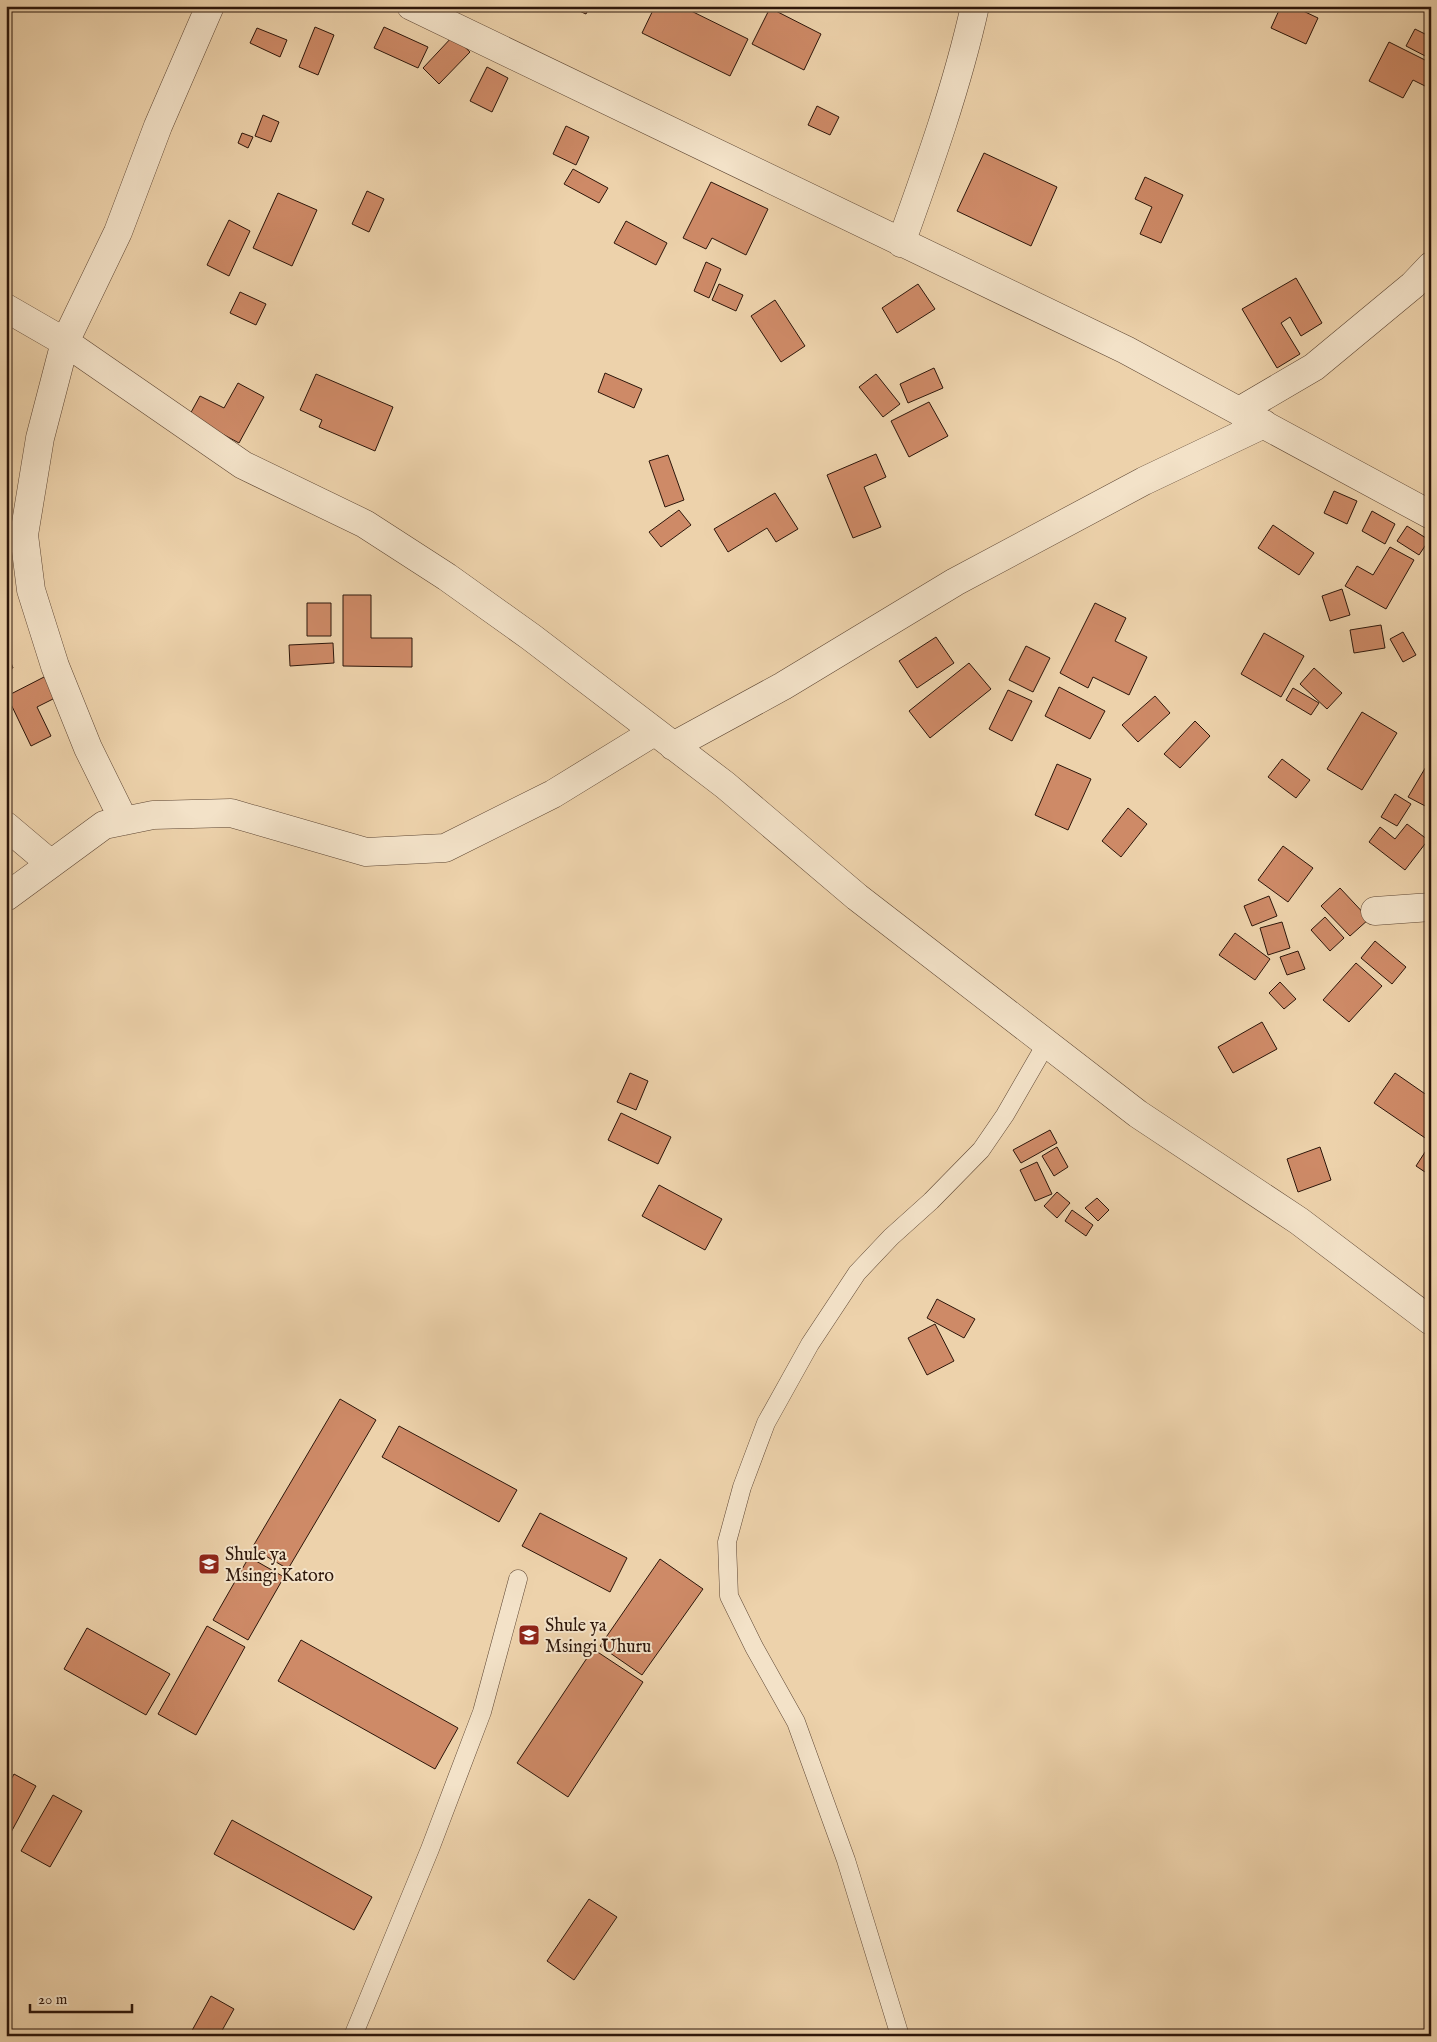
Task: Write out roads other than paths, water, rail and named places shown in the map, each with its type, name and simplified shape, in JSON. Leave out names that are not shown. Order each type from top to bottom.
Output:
[{"type":"street","points":[[124,821],[88,748],[55,666],[31,590],[24,535],[40,438],[65,342],[118,232],[158,126],[210,6]]},
{"type":"street","points":[[411,6],[1126,350],[1431,515]]},
{"type":"street","points":[[901,242],[942,128],[966,48],[975,6]]},
{"type":"street","points":[[1239,411],[1314,367],[1413,285],[1431,266]]},
{"type":"street","points":[[6,308],[65,342],[243,465],[365,524],[447,577],[531,637],[725,785],[858,896],[1138,1114],[1299,1221],[1431,1321]]},
{"type":"street","points":[[6,897],[104,825],[153,815],[231,813],[366,852],[445,848],[663,739],[783,686],[955,582],[1144,481],[1264,424]]},
{"type":"street","points":[[6,826],[51,864]]},
{"type":"street","points":[[1375,911],[1431,907]]},
{"type":"lane","points":[[900,2036],[846,1860],[796,1722],[754,1647],[729,1596],[727,1542],[742,1487],[766,1423],[810,1344],[857,1273],[891,1236],[931,1201],[982,1150],[1005,1115],[1046,1044]]},
{"type":"lane","points":[[353,2036],[430,1849],[482,1712],[518,1579]]},
{"type":"place","name":"Shule ya Msingi Katoro","points":[[209,1564]]},
{"type":"place","name":"Shule ya Msingi Uhuru","points":[[529,1635]]}]
